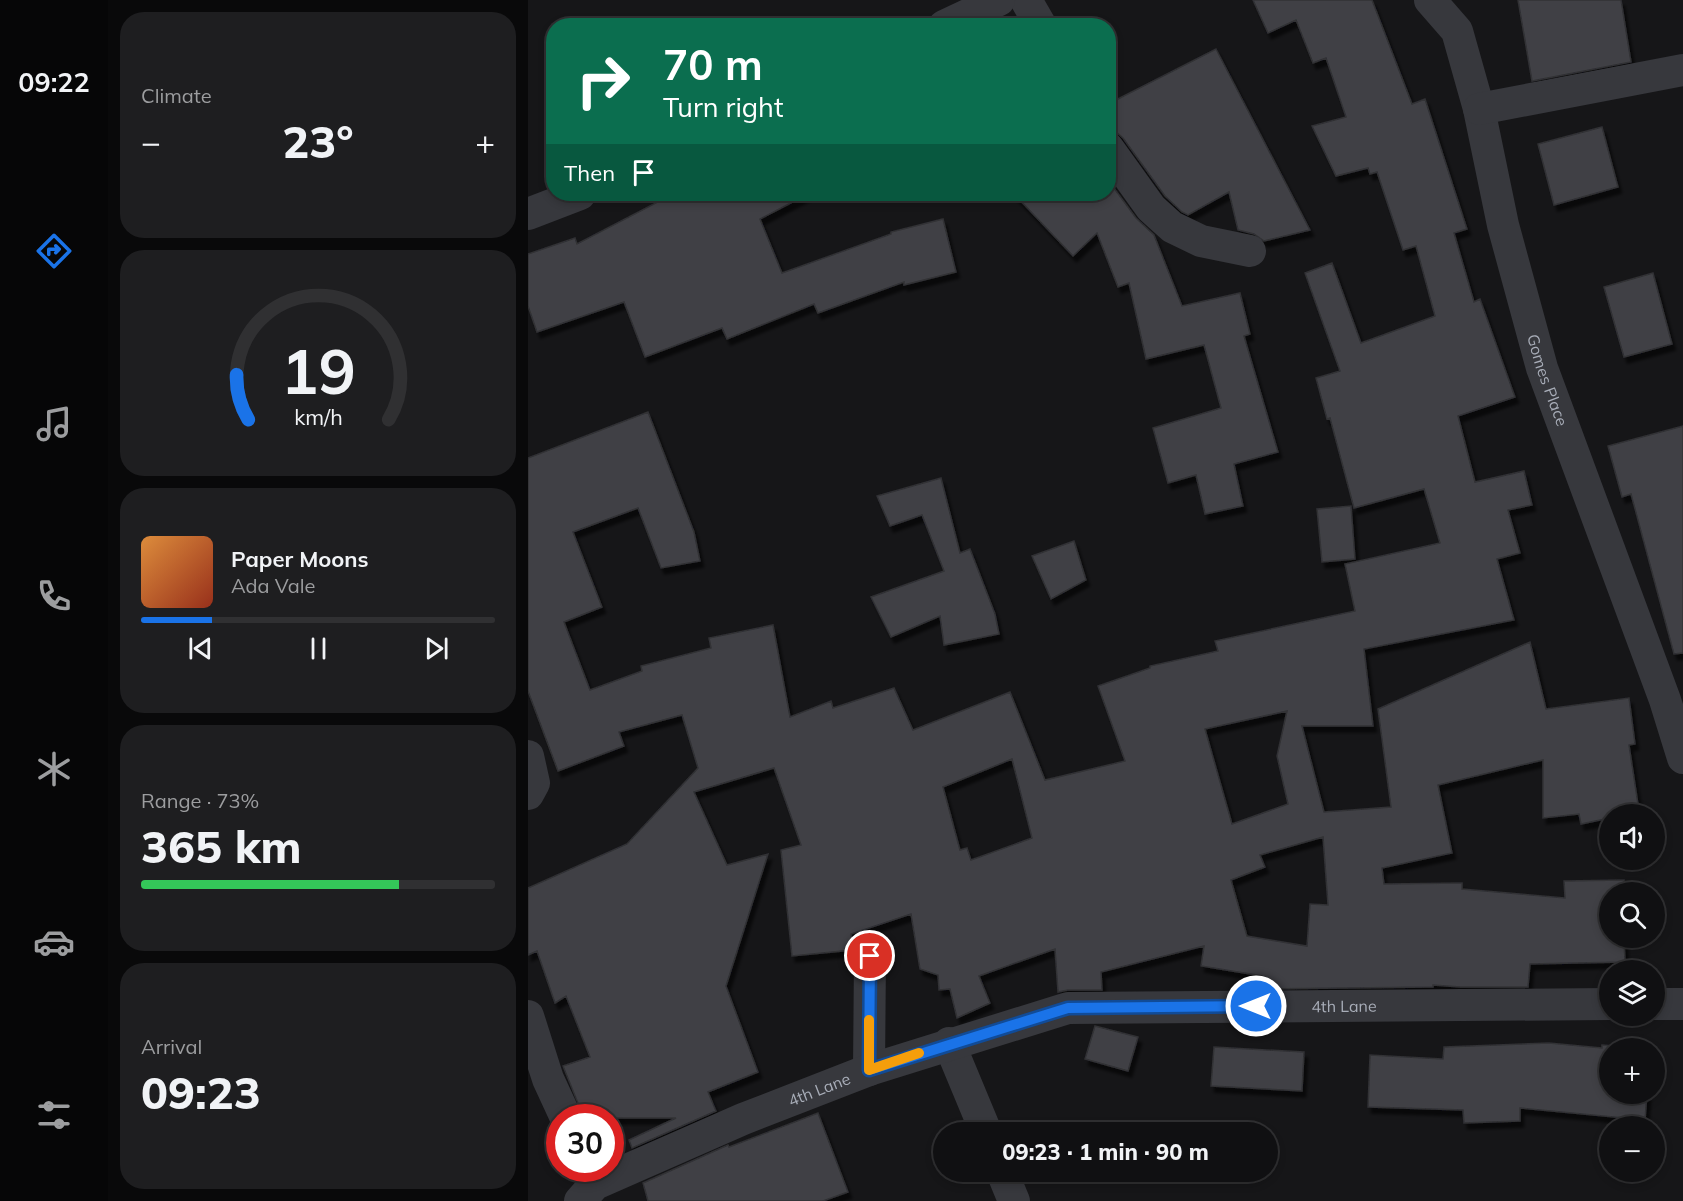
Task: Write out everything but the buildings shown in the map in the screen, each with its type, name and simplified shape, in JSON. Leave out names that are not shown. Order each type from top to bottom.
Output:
[{"type":"street","points":[[961,18],[999,0]]},
{"type":"street","points":[[1026,0],[1036,18]]},
{"type":"street","name":"Gomes Place","points":[[1430,0],[1457,31],[1479,109],[1503,225],[1542,368],[1665,700],[1683,758]]},
{"type":"street","points":[[1479,109],[1683,70]]},
{"type":"street","points":[[1116,159],[1152,208],[1172,227],[1202,241],[1251,251]]},
{"type":"street","points":[[528,214],[562,201]]},
{"type":"street","points":[[528,756],[534,783],[528,794]]},
{"type":"street","points":[[869,1070],[870,956]]},
{"type":"street","name":"4th Lane","points":[[588,1184],[743,1119],[869,1070],[949,1043],[1068,1008],[1599,1004]]},
{"type":"street","points":[[1665,1004],[1683,1004]]},
{"type":"street","points":[[528,1016],[548,1078],[560,1104]]},
{"type":"street","points":[[949,1043],[982,1122]]},
{"type":"street","points":[[1006,1182],[1014,1201]]},
{"type":"slow traffic","points":[[869,1020],[869,1070],[919,1053]]},
{"type":"route","points":[[870,956],[869,1070],[949,1043],[1068,1008],[1256,1006]]}]
